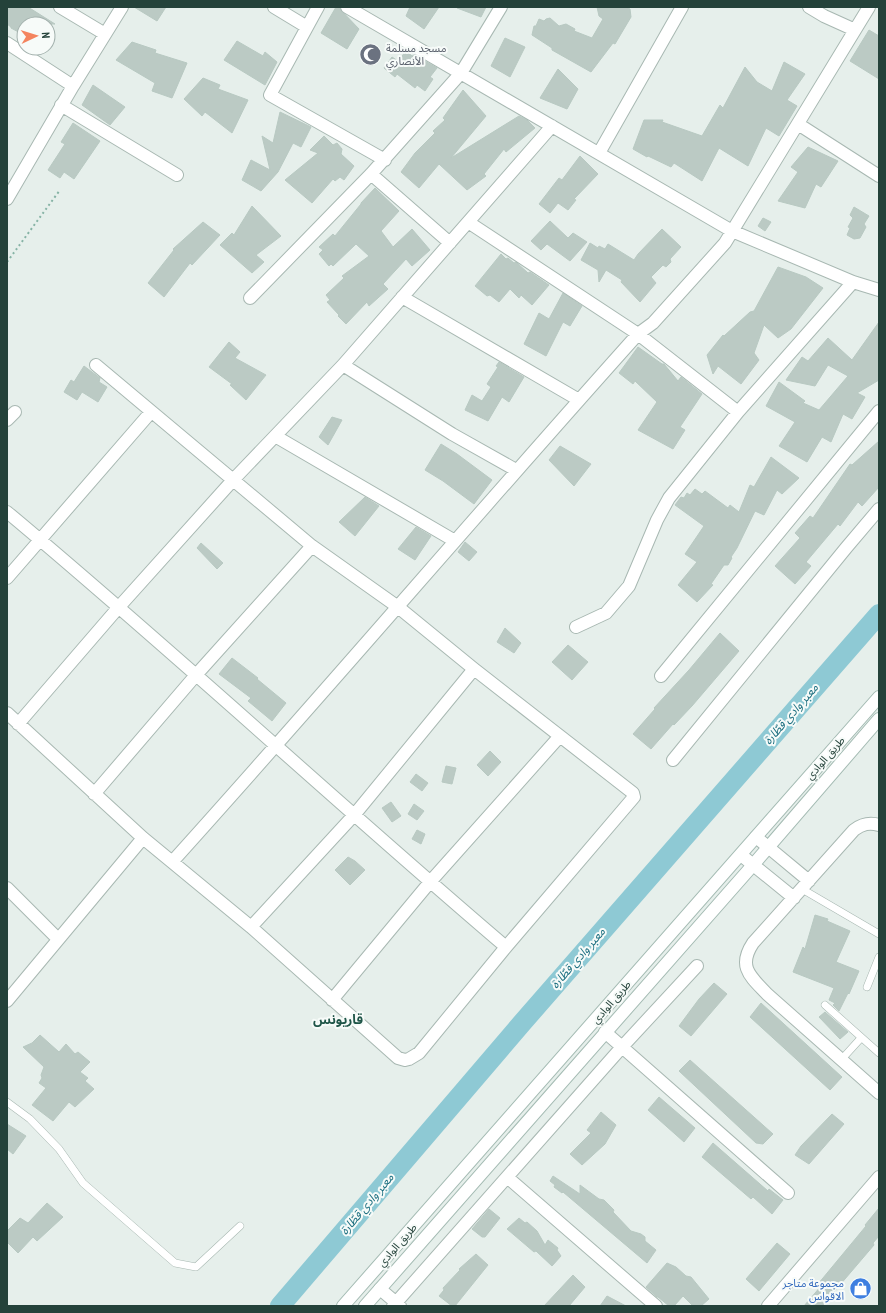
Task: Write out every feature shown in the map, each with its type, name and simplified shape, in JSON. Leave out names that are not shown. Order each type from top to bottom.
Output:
[{"type":"street","points":[[60,7],[105,34]]},
{"type":"street","points":[[7,200],[61,105],[122,7]]},
{"type":"street","points":[[274,7],[307,27]]},
{"type":"street","points":[[318,7],[270,95],[385,160]]},
{"type":"street","points":[[347,7],[732,231],[853,282],[879,290]]},
{"type":"street","points":[[250,298],[385,160],[461,74],[501,7]]},
{"type":"street","points":[[599,153],[682,7]]},
{"type":"street","points":[[809,7],[824,16],[855,30]]},
{"type":"street","points":[[172,862],[398,607],[516,470],[638,334],[658,318],[725,243],[869,7]]},
{"type":"street","points":[[7,43],[73,86]]},
{"type":"street","points":[[61,105],[177,174]]},
{"type":"street","points":[[798,124],[879,176]]},
{"type":"street","points":[[18,724],[118,608],[233,480],[343,365],[552,126]]},
{"type":"street","points":[[371,174],[450,243]]},
{"type":"street","points":[[468,222],[638,334],[738,412]]},
{"type":"street","points":[[576,628],[606,613],[629,586],[657,520],[669,498],[738,412],[853,282]]},
{"type":"street","points":[[402,297],[579,400]]},
{"type":"street","points":[[7,713],[143,838],[251,927],[398,1058],[404,1060],[409,1059],[419,1053],[506,947],[634,797],[633,793],[474,669],[398,607],[312,546],[96,365]]},
{"type":"street","points":[[343,365],[452,434],[516,470]]},
{"type":"street","points":[[661,676],[879,411]]},
{"type":"street","points":[[7,578],[152,412]]},
{"type":"street","points":[[275,436],[455,541]]},
{"type":"street","points":[[673,760],[879,509]]},
{"type":"street","points":[[7,512],[196,675],[430,882],[506,947]]},
{"type":"street","points":[[94,794],[196,675],[312,546]]},
{"type":"street","points":[[251,927],[354,814],[474,669]]},
{"type":"street","name":"طريق الوادي","points":[[343,1306],[879,697]]},
{"type":"street","name":"طريق الوادي","points":[[365,1306],[879,719]]},
{"type":"street","points":[[332,1000],[430,882],[560,736]]},
{"type":"street","points":[[879,825],[872,823],[862,824],[854,830],[748,950],[746,958],[746,969],[751,977],[778,1005],[879,1093]]},
{"type":"street","points":[[756,837],[768,847],[805,885]]},
{"type":"street","points":[[7,1001],[58,938],[143,838]]},
{"type":"street","points":[[741,855],[794,898]]},
{"type":"street","points":[[7,888],[58,938]]},
{"type":"street","points":[[380,1289],[396,1305],[622,1047],[697,966]]},
{"type":"street","points":[[605,1032],[788,1193]]},
{"type":"street","points":[[491,1138],[503,1148]]},
{"type":"street","points":[[508,1177],[656,1306]]},
{"type":"street","points":[[768,1306],[879,1178]]},
{"type":"lane","points":[[805,885],[879,934]]},
{"type":"lane","points":[[867,986],[879,957]]},
{"type":"lane","points":[[825,1005],[879,1053]]},
{"type":"lane","points":[[841,1060],[861,1038]]},
{"type":"lane","points":[[7,1102],[30,1120],[59,1149],[83,1183],[175,1262],[196,1267],[240,1226]]},
{"type":"path","points":[[7,262],[60,190]]},
{"type":"building","points":[[7,7],[28,7],[42,16],[16,16],[16,31],[7,24]]},
{"type":"building","points":[[134,7],[166,7],[157,21]]},
{"type":"building","points":[[336,7],[338,7],[359,29],[347,49],[321,33]]},
{"type":"building","points":[[410,7],[439,7],[424,29],[406,16]]},
{"type":"building","points":[[457,7],[486,7],[481,17]]},
{"type":"building","points":[[597,7],[626,7],[630,9],[631,17],[615,44],[613,43],[591,72],[552,50],[552,48],[532,35],[534,26],[536,26],[539,19],[544,21],[550,18],[559,26],[566,24],[575,29],[574,31],[592,38],[603,19],[599,16]]},
{"type":"building","points":[[869,30],[879,36],[879,79],[850,61]]},
{"type":"building","points":[[505,38],[525,47],[510,77],[491,66]]},
{"type":"building","points":[[237,41],[263,56],[265,52],[277,62],[265,85],[224,60]]},
{"type":"building","points":[[132,42],[156,50],[155,53],[187,63],[172,98],[152,91],[155,83],[116,60]]},
{"type":"building","points":[[406,51],[412,56],[414,55],[437,68],[430,77],[433,79],[425,91],[417,85],[415,88],[397,74],[395,77],[384,68],[392,57],[398,61]]},
{"type":"building","points":[[784,62],[805,74],[787,100],[797,106],[779,136],[766,128],[748,166],[719,148],[702,181],[674,163],[671,167],[648,156],[647,157],[633,149],[644,120],[663,120],[662,122],[702,136],[720,105],[723,108],[745,67],[757,82],[772,91]]},
{"type":"building","points":[[558,69],[578,89],[567,109],[540,98]]},
{"type":"building","points":[[203,78],[220,85],[218,89],[248,100],[232,133],[205,112],[202,116],[184,99]]},
{"type":"building","points":[[93,85],[125,107],[110,125],[82,105]]},
{"type":"building","points":[[463,90],[486,116],[451,158],[519,116],[527,120],[535,128],[506,152],[504,149],[484,174],[486,176],[467,190],[439,164],[419,188],[401,172],[415,153],[435,133],[433,131],[445,120],[443,118]]},
{"type":"building","points":[[280,112],[311,127],[301,147],[293,143],[278,172],[261,191],[242,180],[251,160],[270,170],[262,136],[273,143]]},
{"type":"building","points":[[73,123],[100,141],[74,179],[64,172],[60,178],[48,170],[65,144],[61,142]]},
{"type":"building","points":[[324,136],[333,145],[337,143],[342,149],[341,154],[354,166],[344,180],[340,177],[335,181],[333,179],[312,203],[285,180],[318,153],[310,150]]},
{"type":"building","points":[[808,147],[838,161],[821,187],[816,184],[805,208],[778,201],[798,172],[791,167]]},
{"type":"building","points":[[580,156],[598,174],[574,199],[576,200],[568,210],[558,203],[550,213],[539,204],[559,178],[562,180]]},
{"type":"building","points":[[375,188],[399,211],[381,231],[393,247],[412,229],[430,250],[412,266],[406,259],[383,284],[388,289],[369,306],[367,302],[346,324],[327,302],[330,300],[326,295],[344,278],[342,276],[369,256],[356,244],[333,266],[331,264],[329,266],[319,254],[323,250],[319,247],[333,234],[335,236]]},
{"type":"building","points":[[252,206],[281,236],[256,255],[264,262],[252,273],[220,245],[232,233],[234,235]]},
{"type":"building","points":[[854,207],[869,216],[864,224],[866,227],[860,238],[854,239],[847,235],[850,228],[848,227],[853,218],[850,215]]},
{"type":"building","points":[[763,218],[771,222],[765,231],[758,226]]},
{"type":"building","points":[[550,221],[568,238],[573,233],[587,242],[570,261],[547,244],[541,250],[531,241]]},
{"type":"building","points":[[203,222],[220,235],[192,265],[190,263],[164,297],[148,283],[174,250],[173,249]]},
{"type":"building","points":[[662,229],[681,247],[670,259],[671,262],[666,267],[663,265],[651,277],[656,283],[640,302],[621,282],[622,280],[606,270],[599,282],[598,270],[581,260],[590,243],[598,248],[599,246],[605,249],[608,244],[634,260]]},
{"type":"building","points":[[501,254],[506,259],[508,258],[514,263],[516,262],[528,273],[530,272],[549,285],[532,305],[521,295],[519,298],[510,289],[499,302],[490,295],[487,296],[475,286]]},
{"type":"building","points":[[778,267],[806,277],[823,288],[791,329],[778,338],[764,325],[754,353],[759,360],[741,384],[718,366],[713,374],[707,355],[723,335],[724,336],[750,312],[754,311]]},
{"type":"building","points":[[563,293],[582,306],[570,326],[563,322],[546,356],[524,344],[539,313],[549,319]]},
{"type":"building","points":[[879,322],[879,380],[857,393],[865,397],[852,419],[843,414],[831,442],[822,437],[807,462],[779,446],[795,422],[766,406],[779,382],[805,401],[803,403],[819,410],[848,376],[828,365],[815,386],[786,380],[802,357],[808,361],[828,338],[852,360]]},
{"type":"building","points":[[229,342],[240,352],[235,358],[266,375],[246,400],[230,385],[232,384],[209,367]]},
{"type":"building","points":[[638,347],[664,364],[678,381],[681,377],[702,394],[680,427],[685,430],[673,449],[638,430],[657,402],[635,381],[633,384],[619,373]]},
{"type":"building","points":[[499,362],[524,377],[509,402],[502,397],[488,421],[465,410],[472,395],[482,401],[491,387],[487,384],[498,367],[496,366]]},
{"type":"building","points":[[84,366],[100,378],[99,382],[107,387],[98,402],[82,392],[77,400],[64,392],[71,380],[74,382]]},
{"type":"building","points":[[332,417],[342,420],[328,445],[319,437]]},
{"type":"building","points":[[879,441],[879,487],[862,506],[858,502],[840,526],[838,524],[806,562],[811,566],[795,584],[775,566],[800,538],[795,533],[810,516],[813,518],[850,464],[852,465]]},
{"type":"building","points":[[441,444],[492,480],[474,504],[443,481],[425,470]]},
{"type":"building","points":[[560,446],[591,464],[574,486],[549,460]]},
{"type":"building","points":[[771,457],[799,478],[782,494],[777,490],[764,515],[755,511],[728,565],[724,565],[711,584],[713,585],[697,602],[678,585],[697,562],[685,554],[704,526],[675,505],[681,497],[684,498],[687,493],[690,495],[695,489],[702,494],[705,491],[728,508],[730,505],[739,512],[750,485],[754,487]]},
{"type":"building","points":[[365,497],[379,506],[355,536],[339,522]]},
{"type":"building","points":[[416,527],[431,536],[415,560],[398,549]]},
{"type":"building","points":[[465,542],[477,552],[469,561],[458,552]]},
{"type":"building","points":[[201,543],[223,563],[217,569],[197,548]]},
{"type":"building","points":[[505,628],[521,643],[514,653],[497,642]]},
{"type":"building","points":[[720,633],[739,651],[692,706],[674,725],[673,724],[651,749],[633,734]]},
{"type":"building","points":[[568,645],[588,662],[572,680],[552,662]]},
{"type":"building","points":[[232,658],[258,678],[257,679],[286,703],[272,721],[248,701],[251,698],[219,674]]},
{"type":"building","points":[[490,751],[501,762],[488,776],[477,765]]},
{"type":"building","points":[[446,766],[456,768],[452,784],[442,782]]},
{"type":"building","points":[[416,774],[428,783],[422,791],[410,782]]},
{"type":"building","points":[[391,802],[401,816],[392,822],[382,808]]},
{"type":"building","points":[[414,804],[424,811],[417,820],[408,814]]},
{"type":"building","points":[[417,830],[425,834],[421,844],[412,839]]},
{"type":"building","points":[[348,857],[365,870],[350,885],[335,870]]},
{"type":"building","points":[[815,915],[828,919],[827,921],[850,931],[836,962],[859,971],[849,994],[848,993],[839,1011],[833,1005],[835,1003],[829,1000],[834,988],[793,972],[803,947],[805,949]]},
{"type":"building","points":[[714,983],[727,994],[691,1036],[679,1026],[699,999]]},
{"type":"building","points":[[761,1003],[842,1077],[830,1090],[750,1017]]},
{"type":"building","points":[[825,1012],[848,1032],[840,1039],[819,1017]]},
{"type":"building","points":[[40,1035],[59,1052],[66,1044],[75,1054],[78,1052],[90,1062],[80,1072],[88,1078],[85,1081],[94,1089],[75,1107],[69,1102],[53,1121],[32,1105],[46,1088],[39,1083],[42,1078],[41,1075],[44,1067],[23,1047],[32,1043]]},
{"type":"building","points":[[690,1060],[773,1134],[763,1144],[756,1143],[679,1071]]},
{"type":"building","points":[[659,1097],[695,1128],[684,1142],[648,1110]]},
{"type":"building","points":[[601,1112],[616,1125],[605,1144],[582,1165],[570,1154],[591,1133],[587,1130]]},
{"type":"building","points":[[832,1114],[844,1124],[809,1164],[795,1155],[801,1146]]},
{"type":"building","points":[[7,1124],[26,1136],[13,1154],[7,1149]]},
{"type":"building","points":[[713,1143],[768,1191],[769,1189],[783,1200],[772,1214],[753,1197],[751,1199],[702,1157]]},
{"type":"building","points":[[553,1176],[580,1194],[580,1185],[599,1199],[604,1200],[631,1231],[645,1237],[645,1241],[656,1250],[647,1263],[563,1192],[562,1193],[554,1187],[555,1185],[550,1181]]},
{"type":"building","points":[[47,1203],[63,1217],[37,1241],[33,1237],[18,1253],[7,1242],[7,1231],[20,1218],[28,1223]]},
{"type":"building","points":[[879,1208],[879,1236],[873,1243],[874,1245],[822,1306],[804,1306],[821,1286],[818,1284]]},
{"type":"building","points":[[489,1209],[500,1218],[485,1237],[482,1237],[472,1229]]},
{"type":"building","points":[[519,1218],[525,1223],[527,1222],[537,1231],[545,1245],[548,1240],[558,1248],[557,1250],[561,1256],[552,1266],[536,1251],[534,1252],[507,1229]]},
{"type":"building","points":[[777,1243],[790,1254],[759,1291],[746,1279]]},
{"type":"building","points":[[476,1254],[488,1265],[455,1306],[452,1306],[439,1296],[444,1290],[443,1288],[460,1270],[459,1269]]},
{"type":"building","points":[[667,1263],[676,1267],[686,1276],[691,1277],[709,1299],[701,1306],[693,1306],[683,1296],[674,1306],[669,1306],[657,1297],[646,1287]]},
{"type":"building","points":[[573,1275],[585,1287],[569,1306],[544,1306]]},
{"type":"building","points":[[607,1296],[626,1306],[600,1306]]},
{"type":"waterway","name":"معبر وادي قطّارة","points":[[280,1306],[522,1023],[879,614]]},
{"type":"place","name":"مسجد مسلمة الأنصاري","points":[[370,54]]},
{"type":"place","name":"مجموعة متاجر الاقواس","points":[[860,1289]]},
{"type":"district","name":"قاريونس","points":[[338,1019]]}]
